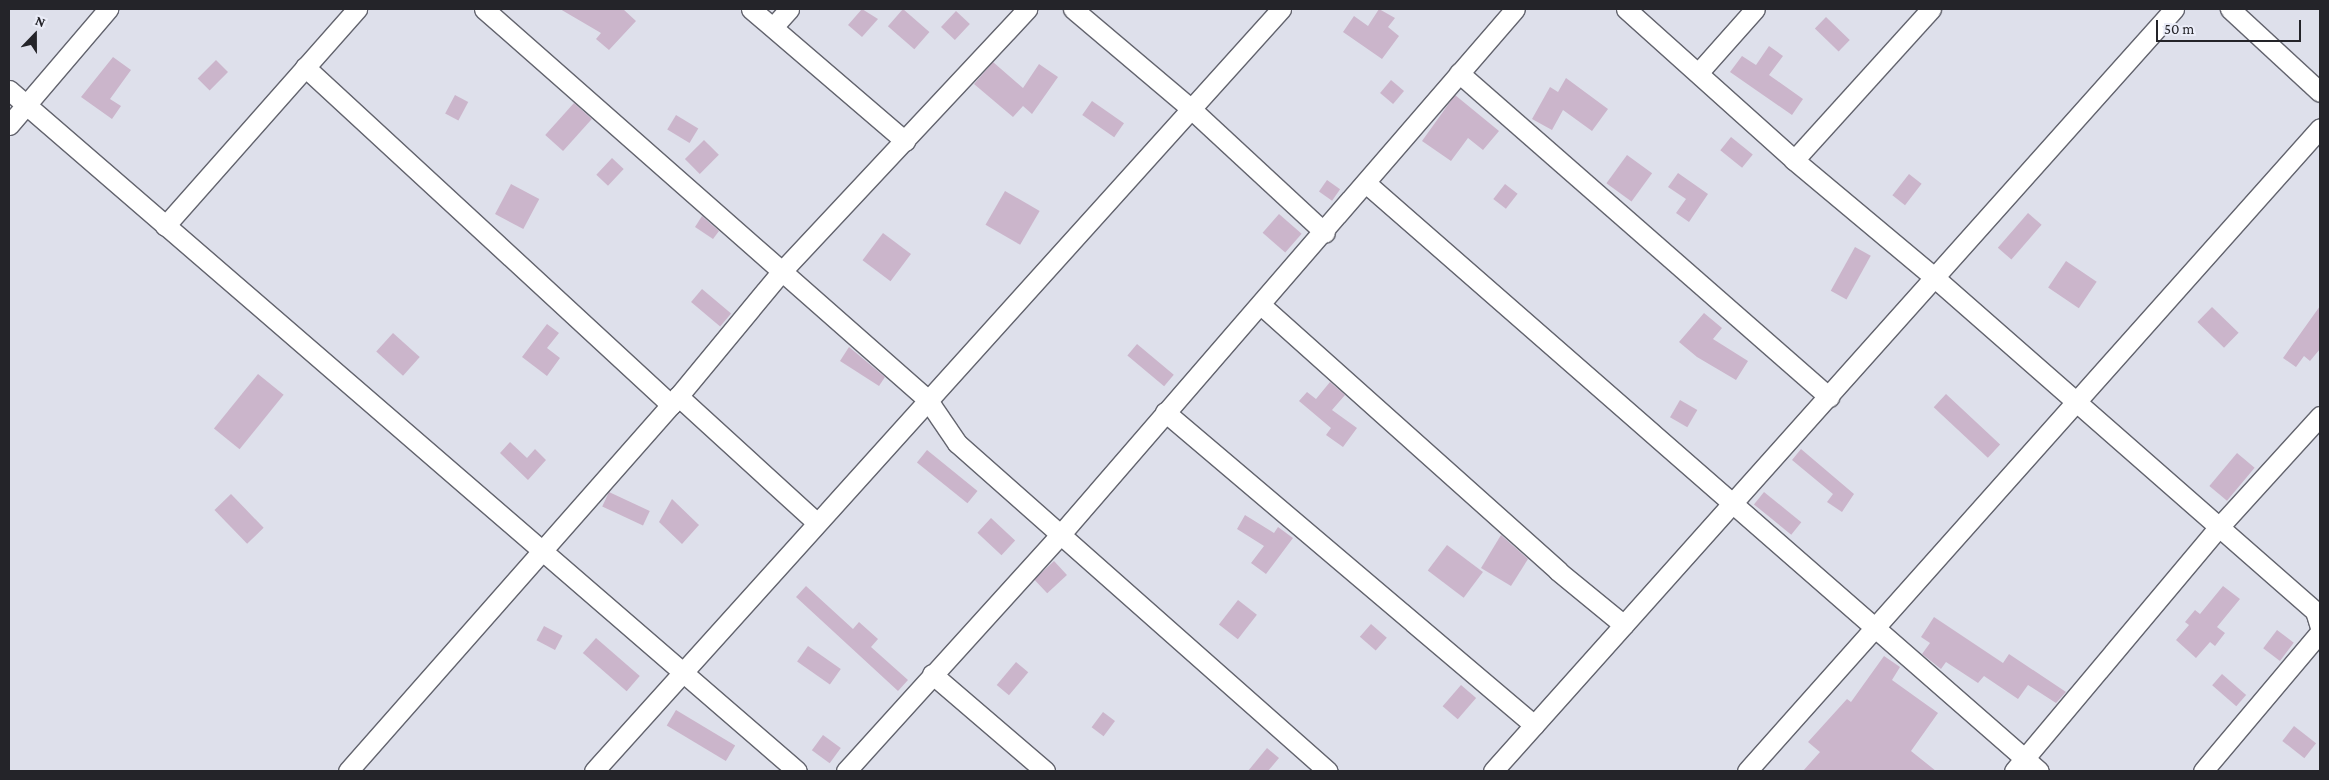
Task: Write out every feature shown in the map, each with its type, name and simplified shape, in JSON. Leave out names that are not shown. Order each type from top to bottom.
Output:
[{"type":"street","points":[[9,125],[108,9]]},
{"type":"street","points":[[165,226],[357,9]]},
{"type":"street","points":[[484,9],[927,399],[957,443],[1328,771]]},
{"type":"street","points":[[752,9],[905,141]]},
{"type":"street","points":[[772,27],[789,9]]},
{"type":"street","points":[[348,771],[674,401],[782,272],[1027,9]]},
{"type":"street","points":[[1072,9],[1189,107],[1325,233]]},
{"type":"street","points":[[594,771],[681,670],[1189,107],[1281,9]]},
{"type":"street","points":[[846,771],[1060,535],[1165,412],[1325,233],[1515,9]]},
{"type":"street","points":[[1626,9],[1794,160],[1935,278],[2315,611],[2320,627]]},
{"type":"street","points":[[1698,72],[1755,9]]},
{"type":"street","points":[[1794,160],[1932,9]]},
{"type":"street","points":[[1493,771],[2174,9]]},
{"type":"street","points":[[2230,9],[2320,92]]},
{"type":"street","points":[[305,67],[674,401],[816,522]]},
{"type":"street","points":[[1459,73],[1829,397]]},
{"type":"street","points":[[9,90],[540,553],[681,670],[797,771]]},
{"type":"street","points":[[1747,771],[2078,402],[2320,128]]},
{"type":"street","points":[[1366,184],[1734,503],[2026,767],[2219,527],[2320,416]]},
{"type":"street","points":[[1261,305],[1558,571],[1624,624]]},
{"type":"street","points":[[1165,412],[1534,725]]},
{"type":"street","points":[[2203,771],[2320,632]]},
{"type":"street","points":[[932,674],[1045,771]]},
{"type":"building","points":[[560,9],[623,9],[636,21],[609,50],[596,39],[601,33]]},
{"type":"building","points":[[862,9],[878,19],[862,37],[848,25]]},
{"type":"building","points":[[903,9],[929,32],[914,49],[888,26]]},
{"type":"building","points":[[1379,9],[1395,18],[1388,27],[1399,36],[1382,59],[1343,32],[1354,16],[1368,26]]},
{"type":"building","points":[[956,11],[970,24],[955,40],[941,27]]},
{"type":"building","points":[[1826,17],[1850,40],[1839,51],[1815,29]]},
{"type":"building","points":[[1769,46],[1783,56],[1769,75],[1803,99],[1792,115],[1730,72],[1742,56],[1756,65]]},
{"type":"building","points":[[113,57],[131,70],[110,99],[121,106],[112,119],[81,97]]},
{"type":"building","points":[[216,60],[228,72],[210,90],[198,78]]},
{"type":"building","points":[[993,62],[1023,88],[1039,64],[1058,77],[1032,114],[1023,106],[1013,117],[974,84]]},
{"type":"building","points":[[1566,78],[1608,109],[1592,131],[1563,110],[1552,130],[1532,119],[1550,87],[1558,92]]},
{"type":"building","points":[[1391,80],[1404,91],[1393,104],[1380,93]]},
{"type":"building","points":[[455,95],[468,102],[458,121],[445,114]]},
{"type":"building","points":[[1455,95],[1499,131],[1483,150],[1468,138],[1451,161],[1422,141]]},
{"type":"building","points":[[1092,101],[1124,123],[1114,137],[1082,115]]},
{"type":"building","points":[[574,103],[592,119],[563,151],[545,135]]},
{"type":"building","points":[[676,115],[698,128],[690,143],[667,130]]},
{"type":"building","points":[[1731,137],[1753,155],[1742,168],[1720,150]]},
{"type":"building","points":[[704,140],[719,155],[700,174],[685,159]]},
{"type":"building","points":[[1627,155],[1652,173],[1632,202],[1606,183]]},
{"type":"building","points":[[612,158],[624,169],[608,186],[596,175]]},
{"type":"building","points":[[1678,173],[1708,194],[1689,222],[1676,213],[1686,199],[1668,187]]},
{"type":"building","points":[[1909,174],[1922,184],[1905,205],[1892,195]]},
{"type":"building","points":[[1327,180],[1340,189],[1332,201],[1319,191]]},
{"type":"building","points":[[511,184],[539,199],[523,229],[495,214]]},
{"type":"building","points":[[1505,184],[1518,194],[1506,209],[1493,199]]},
{"type":"building","points":[[1005,191],[1040,211],[1020,245],[986,225]]},
{"type":"building","points":[[2028,213],[2042,225],[2011,260],[1998,248]]},
{"type":"building","points":[[1279,214],[1302,234],[1285,253],[1263,233]]},
{"type":"building","points":[[702,216],[719,231],[713,239],[695,227]]},
{"type":"building","points":[[883,233],[911,254],[890,281],[863,260]]},
{"type":"building","points":[[1855,247],[1871,256],[1847,299],[1831,291]]},
{"type":"building","points":[[2066,261],[2097,282],[2079,308],[2048,288]]},
{"type":"building","points":[[702,289],[731,313],[720,326],[691,302]]},
{"type":"building","points":[[2320,306],[2320,349],[2310,361],[2304,356],[2296,367],[2283,358]]},
{"type":"building","points":[[2212,307],[2239,333],[2224,348],[2197,322]]},
{"type":"building","points":[[1704,313],[1722,328],[1713,339],[1748,361],[1736,380],[1697,357],[1679,342]]},
{"type":"building","points":[[547,324],[559,333],[547,348],[560,358],[547,376],[522,357]]},
{"type":"building","points":[[393,333],[420,357],[403,376],[376,352]]},
{"type":"building","points":[[1137,344],[1174,375],[1164,386],[1127,355]]},
{"type":"building","points":[[849,347],[885,377],[879,386],[840,361]]},
{"type":"building","points":[[258,374],[284,395],[240,449],[214,428]]},
{"type":"building","points":[[1330,382],[1345,395],[1332,410],[1357,428],[1343,447],[1326,435],[1331,428],[1299,401],[1307,392],[1316,399]]},
{"type":"building","points":[[1946,394],[2000,444],[1988,458],[1934,407]]},
{"type":"building","points":[[1680,400],[1697,410],[1687,427],[1670,417]]},
{"type":"building","points":[[510,442],[527,458],[535,449],[546,460],[528,480],[500,453]]},
{"type":"building","points":[[1801,449],[1854,494],[1842,512],[1827,502],[1833,494],[1792,460]]},
{"type":"building","points":[[927,450],[978,491],[967,503],[917,462]]},
{"type":"building","points":[[2237,453],[2255,468],[2227,501],[2209,486]]},
{"type":"building","points":[[609,492],[650,511],[643,526],[602,507]]},
{"type":"building","points":[[1764,492],[1801,522],[1791,535],[1754,504]]},
{"type":"building","points":[[231,494],[264,528],[247,544],[214,510]]},
{"type":"building","points":[[672,499],[699,525],[682,544],[659,522]]},
{"type":"building","points":[[1245,515],[1274,533],[1278,527],[1293,538],[1266,574],[1251,563],[1264,546],[1237,529]]},
{"type":"building","points":[[991,518],[1015,541],[1001,555],[977,533]]},
{"type":"building","points":[[1501,535],[1528,559],[1511,586],[1481,568]]},
{"type":"building","points":[[1447,545],[1483,572],[1464,598],[1428,571]]},
{"type":"building","points":[[1054,561],[1067,575],[1047,593],[1034,579]]},
{"type":"building","points":[[806,586],[853,629],[859,622],[878,639],[871,647],[908,680],[898,691],[796,597]]},
{"type":"building","points":[[2223,586],[2240,599],[2217,627],[2225,633],[2215,646],[2210,642],[2196,658],[2176,640],[2189,625],[2185,622],[2195,610],[2200,614]]},
{"type":"building","points":[[1238,600],[1257,615],[1238,639],[1219,624]]},
{"type":"building","points":[[1934,617],[2003,663],[2009,654],[2066,692],[2056,703],[2028,685],[2018,699],[1984,676],[1978,683],[1946,662],[1941,669],[1922,654],[1930,643],[1921,637]]},
{"type":"building","points":[[1371,624],[1387,638],[1376,651],[1360,637]]},
{"type":"building","points":[[544,626],[563,636],[555,650],[536,640]]},
{"type":"building","points":[[2277,630],[2294,643],[2280,661],[2263,648]]},
{"type":"building","points":[[596,638],[640,676],[627,691],[583,653]]},
{"type":"building","points":[[808,646],[841,669],[830,685],[797,662]]},
{"type":"building","points":[[1884,656],[1900,667],[1892,680],[1938,713],[1911,751],[1936,771],[1803,771],[1820,752],[1808,742],[1847,699],[1851,702]]},
{"type":"building","points":[[1016,662],[1028,672],[1009,695],[997,685]]},
{"type":"building","points":[[2222,674],[2246,695],[2236,706],[2212,685]]},
{"type":"building","points":[[1461,685],[1476,698],[1458,719],[1443,706]]},
{"type":"building","points":[[676,710],[735,746],[726,761],[667,725]]},
{"type":"building","points":[[1103,712],[1115,721],[1104,736],[1092,727]]},
{"type":"building","points":[[2294,726],[2316,743],[2304,758],[2282,741]]},
{"type":"building","points":[[823,735],[841,748],[830,763],[812,750]]},
{"type":"building","points":[[1267,748],[1279,758],[1268,771],[1248,771]]}]
